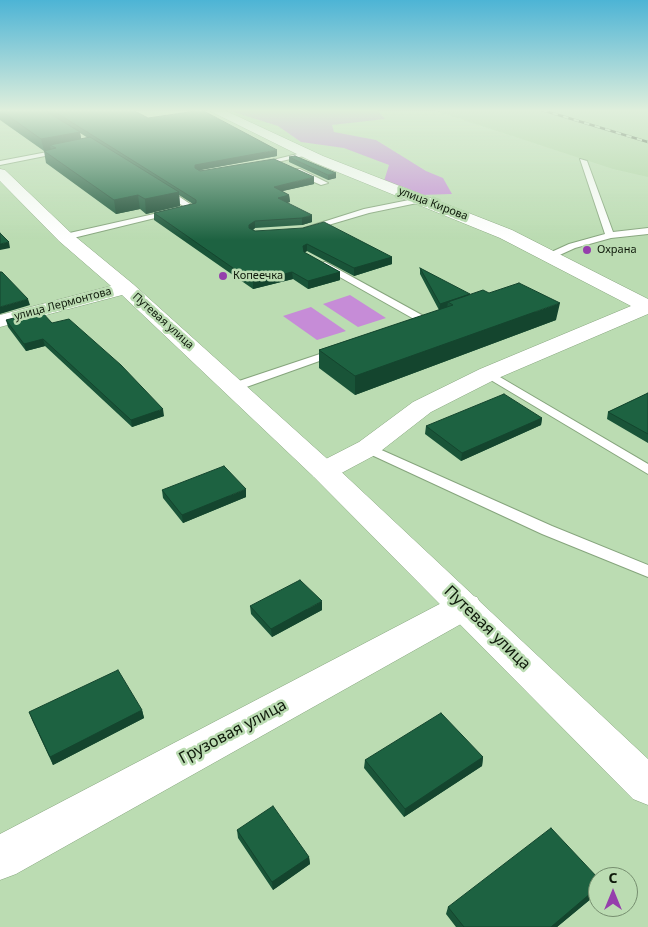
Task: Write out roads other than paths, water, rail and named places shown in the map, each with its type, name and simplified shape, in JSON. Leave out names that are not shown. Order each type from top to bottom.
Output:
[{"type":"street","name":"улица Кирова","points":[[306,154],[498,230],[648,306]]},
{"type":"street","name":"Путевая улица","points":[[0,173],[65,237],[126,288],[324,471],[648,786]]},
{"type":"street","name":"улица Лермонтова","points":[[0,321],[126,288]]},
{"type":"street","points":[[324,471],[368,448],[422,407],[488,374],[648,306]]},
{"type":"street","name":"Грузовая улица","points":[[0,858],[465,606]]},
{"type":"lane","points":[[0,163],[52,153]]},
{"type":"lane","points":[[247,166],[306,154]]},
{"type":"lane","points":[[276,161],[324,183]]},
{"type":"lane","points":[[583,161],[610,235]]},
{"type":"lane","points":[[65,237],[192,208],[159,187]]},
{"type":"lane","points":[[303,230],[367,211],[419,200]]},
{"type":"lane","points":[[550,256],[572,246],[610,235],[648,231]]},
{"type":"lane","points":[[315,260],[424,322]]},
{"type":"lane","points":[[234,387],[346,348]]},
{"type":"lane","points":[[488,374],[648,470]]},
{"type":"lane","points":[[368,448],[547,530],[648,571]]},
{"type":"place","name":"Охрана","points":[[587,250]]},
{"type":"place","name":"Копеечка","points":[[223,276]]}]
